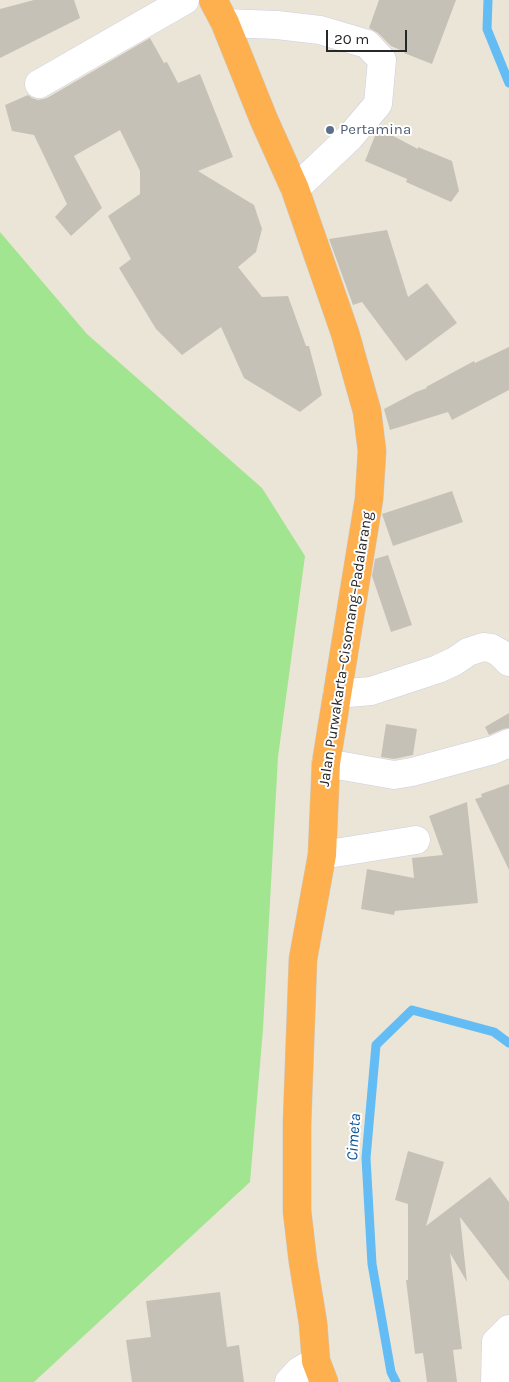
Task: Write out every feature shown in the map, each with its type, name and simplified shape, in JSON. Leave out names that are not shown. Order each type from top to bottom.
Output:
[{"type":"highway","name":"Jalan Purwakarta–Cisomang–Padalarang","points":[[219,12],[295,189],[345,333],[366,411],[372,451],[369,499],[326,763],[322,855],[302,959],[297,1124],[297,1212],[320,1371]]},
{"type":"street","points":[[39,84],[185,0]]},
{"type":"street","points":[[219,12],[277,25],[320,30],[367,44],[382,60],[378,104],[350,137],[295,189]]},
{"type":"street","points":[[337,694],[371,691],[438,668],[455,661],[468,652],[483,647],[491,648],[500,653],[509,662]]},
{"type":"street","points":[[326,763],[394,775],[493,750],[509,743]]},
{"type":"street","points":[[322,855],[416,840]]},
{"type":"street","points":[[495,1382],[496,1342],[509,1329]]},
{"type":"street","points":[[290,1382],[300,1371],[320,1371]]},
{"type":"green space","points":[[0,232],[87,334],[262,488],[305,556],[278,757],[263,1029],[250,1182],[34,1382],[0,1382]]},
{"type":"building","points":[[34,0],[74,0],[80,18],[0,58],[0,9]]},
{"type":"building","points":[[379,0],[456,0],[432,64],[391,46],[378,33],[369,28]]},
{"type":"building","points":[[150,38],[164,63],[167,62],[178,83],[200,74],[233,157],[198,171],[254,205],[262,229],[256,252],[238,267],[262,297],[288,296],[306,346],[309,346],[322,395],[300,412],[244,378],[221,327],[182,355],[156,329],[119,268],[131,259],[108,216],[140,194],[140,171],[120,130],[74,156],[102,208],[71,236],[55,217],[67,204],[34,135],[12,131],[5,105],[28,95],[38,100],[47,98]]},
{"type":"building","points":[[378,128],[418,149],[418,147],[452,161],[459,191],[451,202],[406,182],[407,179],[365,161]]},
{"type":"building","points":[[387,230],[408,297],[427,283],[457,323],[406,361],[362,302],[353,305],[329,239]]},
{"type":"building","points":[[509,347],[509,390],[452,420],[448,412],[390,430],[384,409],[427,388],[474,361],[475,363]]},
{"type":"building","points":[[452,491],[463,522],[393,546],[382,514]]},
{"type":"building","points":[[388,555],[412,625],[391,632],[372,576],[375,559]]},
{"type":"building","points":[[509,713],[509,728],[489,735],[485,727]]},
{"type":"building","points":[[386,724],[417,729],[413,755],[394,759],[381,757]]},
{"type":"building","points":[[509,784],[509,870],[475,799],[482,797],[481,794]]},
{"type":"building","points":[[467,802],[478,903],[395,911],[394,915],[361,909],[367,869],[414,878],[412,858],[443,855],[429,816]]},
{"type":"building","points":[[408,1151],[444,1162],[426,1226],[490,1177],[509,1202],[509,1281],[460,1217],[467,1282],[450,1253],[462,1349],[453,1350],[457,1382],[427,1382],[423,1353],[415,1354],[406,1280],[408,1280],[408,1204],[395,1200]]},
{"type":"building","points":[[220,1292],[227,1347],[239,1345],[244,1382],[132,1382],[126,1340],[151,1337],[146,1301]]},
{"type":"waterway","name":"Cimeta","points":[[488,0],[487,29],[509,83]]},
{"type":"waterway","name":"Cimeta","points":[[396,1382],[391,1372],[372,1264],[366,1158],[376,1045],[412,1010],[494,1032],[509,1043]]},
{"type":"place","name":"Pertamina","points":[[330,130]]}]
